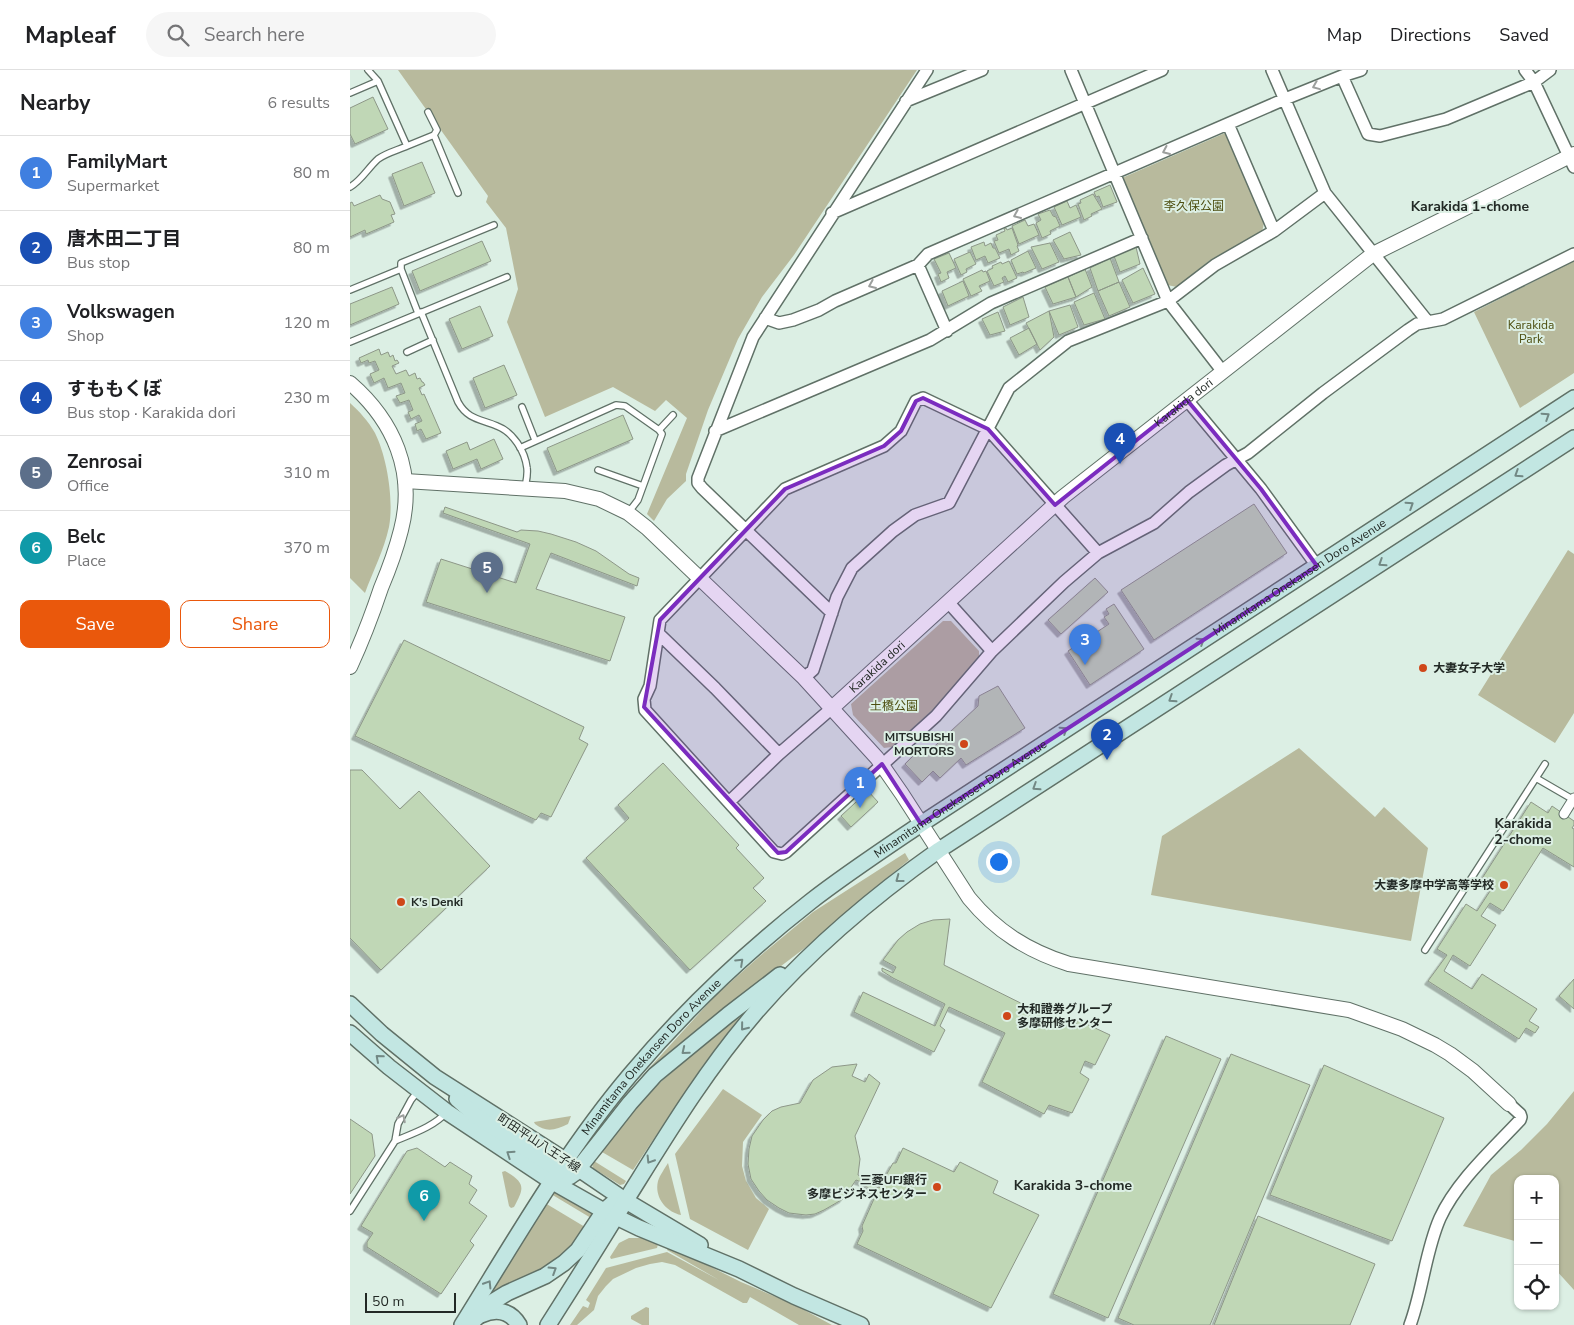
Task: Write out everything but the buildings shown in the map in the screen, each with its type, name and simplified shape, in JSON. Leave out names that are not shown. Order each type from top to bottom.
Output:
[{"type":"main road","name":"Minamitama Onekansen Doro Avenue","points":[[462,1325],[630,1075],[702,998],[768,936],[852,870],[1574,398]]},
{"type":"main road","points":[[350,1004],[382,1034],[435,1076],[476,1116],[566,1172],[655,1075],[885,890],[938,850],[1574,438]]},
{"type":"main road","points":[[548,1325],[616,1207],[718,1060],[754,1014],[819,945]]},
{"type":"main road","name":"町田平山八王子線","points":[[350,1033],[418,1091],[447,1112],[566,1172],[616,1207]]},
{"type":"main road","name":"町田平山八王子線","points":[[566,1172],[616,1207]]},
{"type":"main road","points":[[616,1207],[794,1296],[861,1325]]},
{"type":"main road","points":[[473,1321],[506,1293],[545,1276],[564,1263],[616,1207]]},
{"type":"main road","points":[[473,1321],[493,1311],[505,1312],[511,1315],[519,1325]]},
{"type":"street","points":[[832,613],[702,488],[698,483],[698,478],[753,337],[832,213],[927,70]]},
{"type":"street","points":[[906,101],[982,70]]},
{"type":"street","points":[[1071,70],[1168,300],[1223,372]]},
{"type":"street","points":[[832,213],[1162,70]]},
{"type":"street","points":[[1272,70],[1324,193],[1428,322]]},
{"type":"street","points":[[765,318],[779,323],[798,319],[835,300],[918,265],[928,254],[1285,99],[1361,70]]},
{"type":"street","points":[[1525,70],[1534,82],[1572,159]]},
{"type":"street","points":[[1342,76],[1368,134],[1380,136],[1446,119],[1534,82],[1550,70]]},
{"type":"street","points":[[1228,124],[1274,231]]},
{"type":"street","name":"Karakida dori","points":[[832,708],[1055,505],[1373,254],[1572,159]]},
{"type":"street","points":[[804,678],[813,670],[837,597],[852,568],[908,520],[949,503],[1009,388],[1068,341],[1168,300],[1215,265],[1274,231],[1324,193]]},
{"type":"street","points":[[715,431],[930,340],[980,308],[1142,238]]},
{"type":"street","points":[[1098,553],[988,429],[923,398],[916,401],[901,431],[884,446],[785,489],[660,620],[650,686],[644,699],[645,710],[774,852],[782,854],[936,716],[992,651],[1064,582],[1098,553],[1154,523],[1189,492],[1226,465],[1248,453],[1417,324],[1443,319],[1574,254]]},
{"type":"street","points":[[918,265],[946,330]]},
{"type":"street","points":[[350,383],[370,402],[386,423],[401,457],[405,481],[404,512],[396,550],[351,660]]},
{"type":"street","points":[[1187,400],[1261,489],[1317,566]]},
{"type":"street","points":[[405,481],[565,490],[591,496],[628,513],[647,528],[700,578],[804,678],[832,708],[882,764],[978,910],[1008,936],[1046,956],[1069,964],[1349,1010],[1402,1029],[1435,1045],[1473,1071],[1521,1117],[1450,1199],[1434,1234],[1417,1305],[1410,1325]]},
{"type":"street","points":[[948,602],[992,651]]},
{"type":"street","points":[[658,634],[715,688],[779,754]]},
{"type":"street","points":[[729,802],[779,754],[832,708]]},
{"type":"street","points":[[1564,814],[1574,800]]},
{"type":"lane","points":[[368,70],[378,81],[407,146]]},
{"type":"lane","points":[[350,93],[378,81]]},
{"type":"lane","points":[[351,185],[381,157],[434,135],[437,130],[428,112]]},
{"type":"lane","points":[[434,135],[458,193]]},
{"type":"lane","points":[[494,225],[401,263],[401,269],[458,402],[463,409],[478,420],[494,424],[512,436],[520,448],[527,467],[525,488]]},
{"type":"lane","points":[[350,290],[401,269]]},
{"type":"lane","points":[[350,342],[507,277]]},
{"type":"lane","points":[[407,352],[433,340]]},
{"type":"lane","points":[[520,448],[616,405],[621,404],[625,406],[662,434],[638,500],[628,513]]},
{"type":"lane","points":[[522,407],[535,440]]},
{"type":"lane","points":[[659,430],[673,416]]},
{"type":"lane","points":[[598,470],[644,486]]},
{"type":"lane","points":[[1424,950],[1546,764]]},
{"type":"lane","points":[[1536,778],[1574,800]]},
{"type":"lane","points":[[350,1211],[395,1141],[398,1124],[418,1091]]},
{"type":"lane","points":[[395,1141],[432,1125],[439,1121],[447,1112]]},
{"type":"highlighted area","points":[[923,398],[988,429],[1055,505],[1187,400],[1261,489],[1317,566],[921,824],[882,764],[786,852],[778,853],[644,707],[660,620],[785,489],[884,446],[901,431],[916,401]]},
{"type":"green space","points":[[398,70],[917,70],[794,255],[762,297],[738,339],[708,410],[686,474],[686,481],[667,499],[654,521],[647,514],[687,418],[666,400],[655,411],[613,387],[545,417],[507,322],[518,289],[506,228],[486,202],[488,196]]},
{"type":"green space","name":"李久保公園","points":[[1225,133],[1264,223],[1262,232],[1209,261],[1177,287],[1167,285],[1122,178]]},
{"type":"green space","name":"Karakida Park","points":[[1574,261],[1574,373],[1520,408],[1474,312]]},
{"type":"green space","points":[[350,403],[364,417],[375,433],[386,466],[391,504],[387,536],[365,593],[350,578]]},
{"type":"green space","points":[[1568,550],[1574,554],[1574,713],[1555,743],[1478,695]]},
{"type":"green space","name":"土橋公園","points":[[943,621],[951,621],[979,651],[979,660],[938,705],[892,747],[884,748],[853,715],[851,704]]},
{"type":"green space","points":[[1299,748],[1375,817],[1384,807],[1428,848],[1411,941],[1151,895],[1162,836]]},
{"type":"green space","points":[[905,853],[909,860],[818,938],[731,1004],[657,1066],[642,1076],[715,996],[760,956],[813,912]]},
{"type":"green space","points":[[737,1016],[739,1018],[701,1068],[633,1170],[602,1152],[628,1116],[648,1093]]},
{"type":"green space","points":[[723,1089],[762,1115],[743,1142],[742,1166],[746,1181],[756,1198],[769,1209],[748,1250],[690,1219],[675,1154]]},
{"type":"green space","points":[[1574,1091],[1574,1290],[1559,1273],[1559,1175],[1514,1175],[1514,1241],[1463,1226],[1491,1175],[1521,1150],[1547,1124]]},
{"type":"green space","points":[[571,1116],[568,1124],[555,1129],[543,1129],[534,1122]]},
{"type":"green space","points":[[594,1161],[626,1181],[624,1184],[620,1185],[593,1168],[592,1164]]},
{"type":"green space","points":[[668,1163],[681,1215],[666,1207],[658,1193],[658,1181]]},
{"type":"green space","points":[[505,1171],[520,1182],[521,1186],[518,1200],[514,1207],[511,1208],[502,1172]]},
{"type":"green space","points":[[557,1190],[594,1213],[591,1218],[551,1194]]},
{"type":"green space","points":[[545,1203],[585,1227],[570,1249],[550,1265],[487,1296]]},
{"type":"green space","points":[[629,1238],[643,1238],[658,1244],[657,1248],[611,1259],[610,1257],[619,1243]]},
{"type":"green space","points":[[669,1246],[741,1282],[795,1305],[832,1325],[799,1325],[750,1297],[747,1303],[743,1303],[675,1265],[662,1262],[636,1268],[613,1279],[598,1296],[594,1310],[577,1325],[570,1325],[583,1306],[588,1308],[590,1303],[586,1300],[606,1268],[667,1252],[719,1280],[667,1250]]},
{"type":"green space","points":[[646,1307],[649,1308],[649,1325],[642,1325],[631,1319],[631,1316]]},
{"type":"place","name":"すももくぼ","points":[[1120,464]]},
{"type":"place","name":"Zenrosai","points":[[487,593]]},
{"type":"place","name":"Volkswagen","points":[[1085,665]]},
{"type":"place","name":"大妻女子大学","points":[[1423,668]]},
{"type":"place","name":"MITSUBISHI MORTORS","points":[[964,744]]},
{"type":"place","name":"唐木田二丁目","points":[[1107,760]]},
{"type":"place","name":"FamilyMart","points":[[860,808]]},
{"type":"place","name":"大妻多摩中学高等学校","points":[[1504,885]]},
{"type":"place","name":"K's Denki","points":[[401,902]]},
{"type":"place","name":"大和證券グループ 多摩研修センター","points":[[1007,1016]]},
{"type":"place","name":"三菱UFJ銀行 多摩ビジネスセンター","points":[[937,1187]]},
{"type":"place","name":"Belc","points":[[424,1221]]},
{"type":"district","name":"Karakida 1-chome","points":[[1470,206]]},
{"type":"district","name":"Karakida 2-chome","points":[[1523,832]]},
{"type":"district","name":"Karakida 3-chome","points":[[1073,1185]]}]
